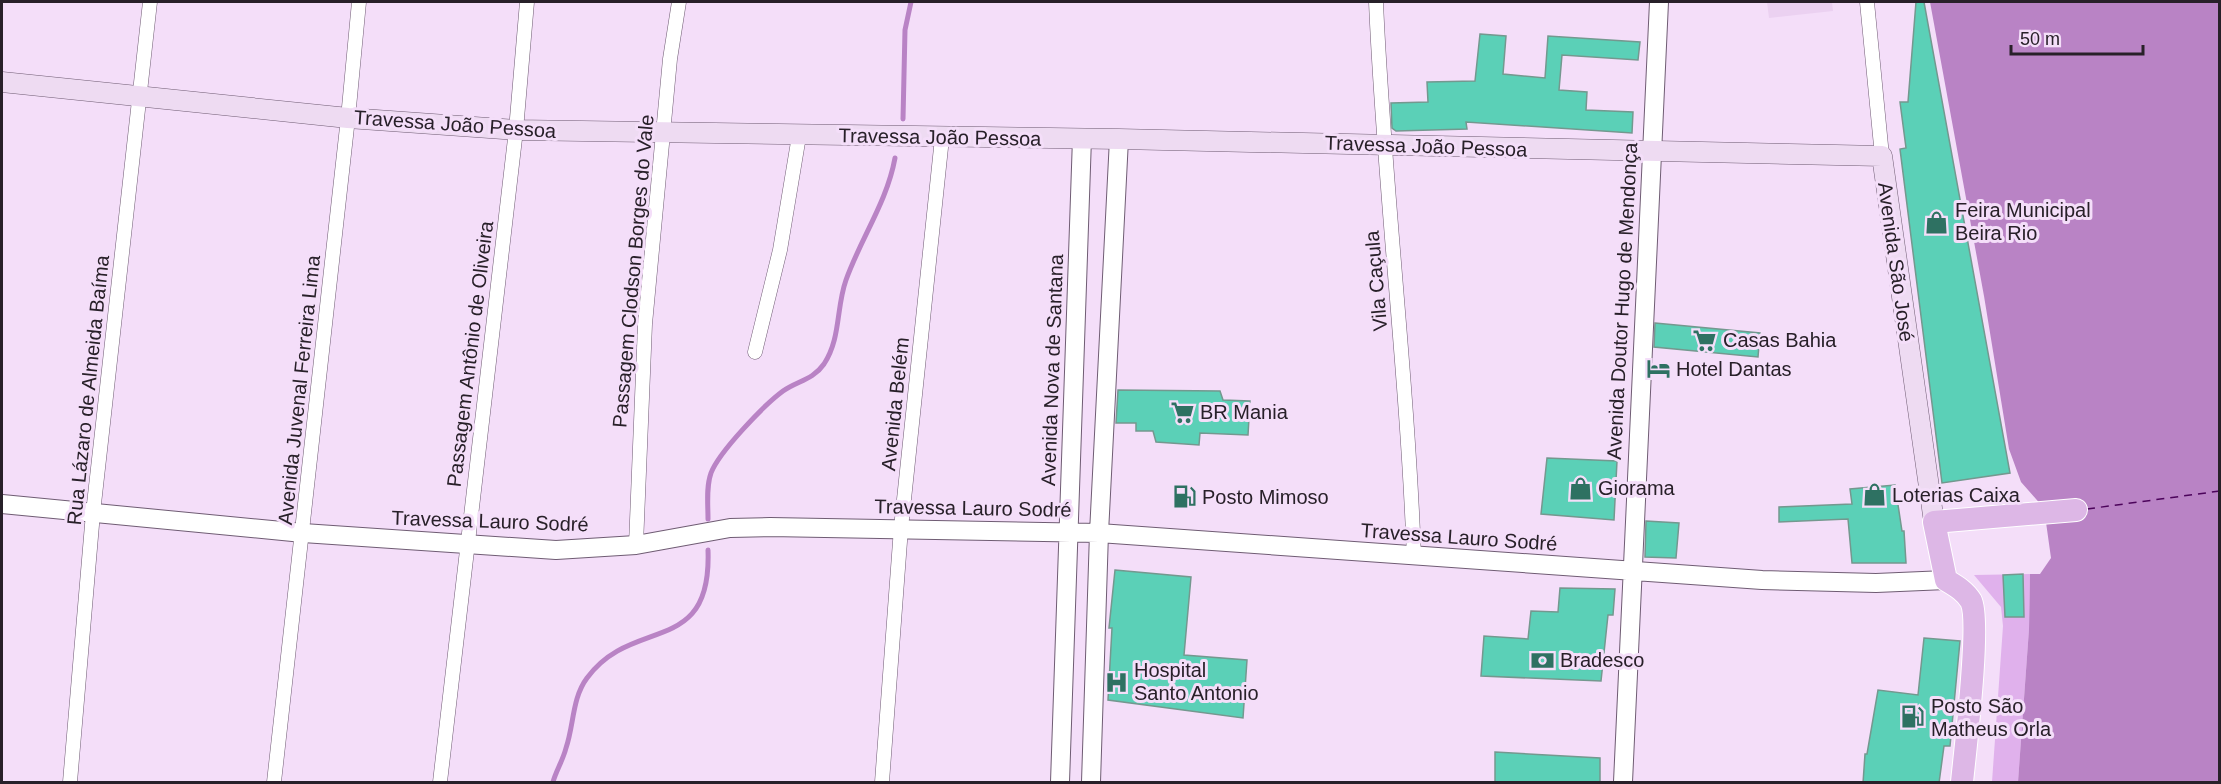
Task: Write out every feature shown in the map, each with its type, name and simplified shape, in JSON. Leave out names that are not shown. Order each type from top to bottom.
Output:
[{"type":"main road","name":"Travessa João Pessoa","points":[[2,82],[348,118],[516,130],[799,136],[1082,138],[1882,156]]},
{"type":"main road","name":"Avenida São José","points":[[1882,156],[1934,522]]},
{"type":"main road","points":[[1962,783],[1974,621],[1972,603],[1964,592],[1946,580],[1934,522],[2076,510]]},
{"type":"street","name":"Rua Lázaro de Almeida Baíma","points":[[70,783],[93,513],[150,2]]},
{"type":"street","name":"Avenida Juvenal Ferreira Lima","points":[[274,783],[359,2]]},
{"type":"street","name":"Passagem Antônio de Oliveira","points":[[440,783],[516,130],[527,2]]},
{"type":"street","name":"Passagem Clodson Borges do Vale","points":[[636,546],[645,324],[670,59],[679,2]]},
{"type":"street","name":"Vila Caçula","points":[[1376,2],[1384,145],[1410,448],[1414,557]]},
{"type":"street","name":"Avenida Doutor Hugo de Mendonça","points":[[1623,783],[1659,2]]},
{"type":"street","name":"Avenida São José","points":[[1867,2],[1882,156]]},
{"type":"street","points":[[755,352],[780,250],[799,136]]},
{"type":"street","name":"Avenida Belém","points":[[882,783],[901,528],[942,138]]},
{"type":"street","name":"Avenida Nova de Santana","points":[[1060,783],[1082,138]]},
{"type":"street","points":[[1091,783],[1100,533],[1119,139]]},
{"type":"street","points":[[1075,375],[1107,377]]},
{"type":"street","name":"Travessa Lauro Sodré","points":[[2,504],[303,533],[556,550],[636,546],[730,528],[901,528],[1100,533],[1631,572],[1796,581],[1876,583],[1946,580]]},
{"type":"street","points":[[1061,759],[1092,760]]},
{"type":"shaded area","points":[[1767,2],[1832,2],[1833,11],[1769,18]]},
{"type":"shaded area","points":[[1930,2],[2219,2],[2219,782],[2018,782],[2029,629],[2030,574],[2040,574],[2051,558],[2044,508],[2021,482],[2009,449],[1984,296]]},
{"type":"shaded area","points":[[2030,574],[2029,629],[2018,782],[1992,782],[2003,626],[2001,607],[1974,575]]},
{"type":"building","name":"Feira Municipal Beira Rio","points":[[1916,2],[1924,2],[2010,473],[1942,483],[1900,149],[1906,148],[1900,102],[1908,102]]},
{"type":"building","points":[[1480,34],[1506,36],[1503,74],[1545,78],[1548,36],[1640,42],[1638,60],[1562,55],[1559,90],[1587,92],[1586,110],[1633,112],[1632,133],[1466,122],[1467,129],[1396,131],[1392,128],[1391,103],[1428,102],[1427,82],[1475,81]]},
{"type":"building","name":"Casas Bahia","points":[[1655,323],[1760,333],[1758,357],[1654,347]]},
{"type":"building","name":"BR Mania","points":[[1118,390],[1220,391],[1223,400],[1250,401],[1248,435],[1200,433],[1199,445],[1156,442],[1153,431],[1136,431],[1136,423],[1116,423]]},
{"type":"building","name":"Giorama","points":[[1547,458],[1617,461],[1614,520],[1541,514]]},
{"type":"building","points":[[1895,485],[1902,531],[1904,531],[1906,563],[1852,563],[1848,519],[1779,522],[1779,507],[1852,504],[1850,489]]},
{"type":"building","points":[[1646,521],[1679,523],[1676,558],[1645,557]]},
{"type":"building","points":[[1115,570],[1191,577],[1184,655],[1247,660],[1243,718],[1108,700],[1112,628],[1109,628]]},
{"type":"building","points":[[2023,574],[2024,617],[2005,617],[2003,575]]},
{"type":"building","points":[[1560,588],[1615,589],[1613,615],[1608,615],[1601,681],[1481,676],[1484,636],[1528,639],[1531,611],[1558,612]]},
{"type":"building","points":[[1924,638],[1960,641],[1950,746],[1944,746],[1939,783],[1863,783],[1865,754],[1867,754],[1878,690],[1918,695]]},
{"type":"building","points":[[1495,752],[1600,758],[1600,783],[1495,783]]},
{"type":"waterway","points":[[903,119],[905,30],[911,2]]},
{"type":"waterway","points":[[708,519],[709,478],[723,453],[743,429],[783,391],[815,374],[824,364],[836,333],[846,280],[880,205],[895,158]]},
{"type":"waterway","points":[[553,782],[569,739],[579,694],[587,678],[606,659],[626,647],[684,621],[697,607],[706,584],[708,550]]},
{"type":"ferry route","points":[[2087,509],[2220,491]]},
{"type":"place","name":"Feira Municipal Beira Rio","points":[[1937,222]]},
{"type":"place","name":"Casas Bahia","points":[[1705,340]]},
{"type":"place","name":"Hotel Dantas","points":[[1658,369]]},
{"type":"place","name":"BR Mania","points":[[1182,412]]},
{"type":"place","name":"Giorama","points":[[1580,488]]},
{"type":"place","name":"Loterias Caixa","points":[[1874,495]]},
{"type":"place","name":"Posto Mimoso","points":[[1184,497]]},
{"type":"place","name":"Bradesco","points":[[1542,660]]},
{"type":"place","name":"Hospital Santo Antonio","points":[[1116,682]]},
{"type":"place","name":"Posto São Matheus Orla","points":[[1913,717]]}]
